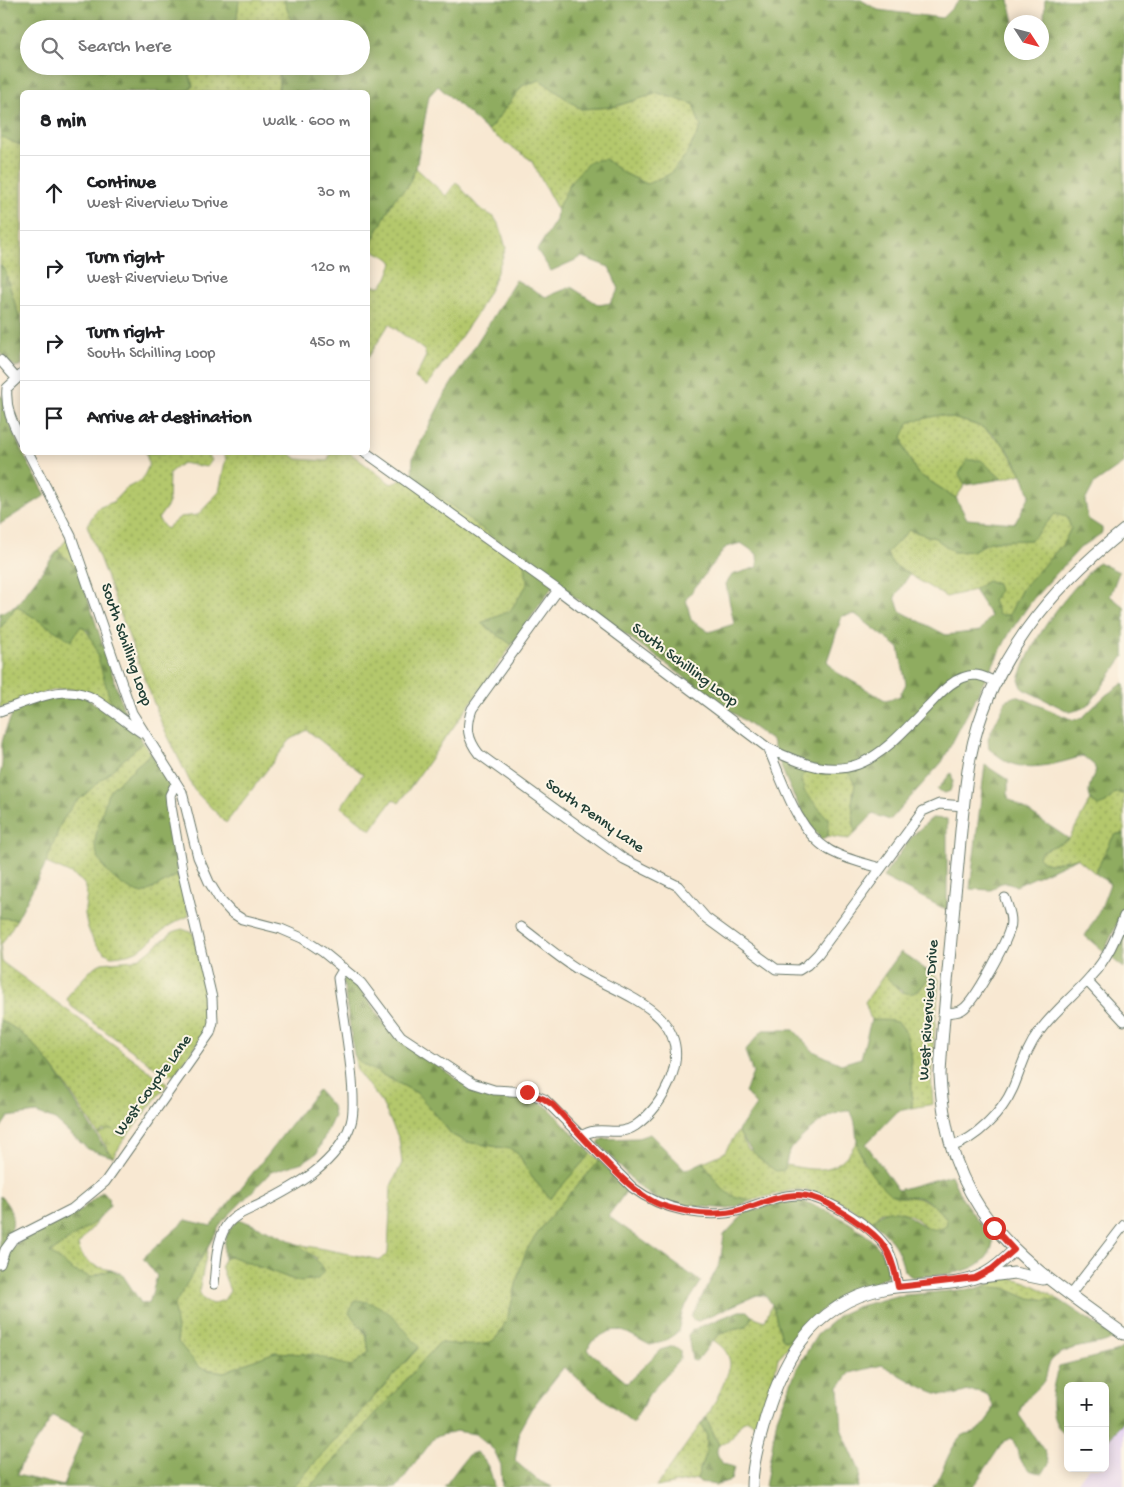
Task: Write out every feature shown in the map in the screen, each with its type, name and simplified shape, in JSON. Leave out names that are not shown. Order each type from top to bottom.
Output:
[{"type":"street","points":[[0,360],[20,376],[7,388],[6,395],[8,414],[20,438]]},
{"type":"street","name":"South Schilling Loop","points":[[30,455],[71,536],[124,694],[142,733],[176,783],[185,802],[198,857],[209,882],[230,912],[242,919],[281,929],[302,938],[344,968],[361,983],[401,1036],[472,1083],[494,1090],[527,1092],[544,1099],[633,1188],[653,1201],[674,1209],[727,1213],[773,1199],[800,1195],[832,1205],[870,1230],[880,1239],[894,1264],[898,1287]]},
{"type":"street","name":"South Schilling Loop","points":[[369,455],[558,590],[768,748],[793,761],[811,767],[834,768],[858,764],[884,751],[942,691],[957,680],[977,675],[997,682]]},
{"type":"street","name":"West Riverview Drive","points":[[1124,530],[1050,597],[1015,647],[997,682],[981,720],[972,751],[964,806],[944,1012],[940,1076],[941,1100],[951,1147],[968,1189],[994,1228],[1014,1250],[1050,1281],[1124,1334]]},
{"type":"street","name":"South Penny Lane","points":[[558,590],[472,709],[467,722],[468,736],[472,746],[479,754],[624,859],[678,886],[706,918],[776,969],[799,970],[807,965],[923,811],[939,804],[964,806]]},
{"type":"street","points":[[0,711],[54,693],[74,692],[93,698],[142,733]]},
{"type":"street","points":[[768,748],[801,819],[819,842],[831,850],[880,868]]},
{"type":"street","name":"West Coyote Lane","points":[[0,1264],[5,1250],[13,1239],[72,1210],[100,1187],[210,1033],[214,1010],[212,998],[182,870],[171,806],[170,795],[176,783]]},
{"type":"street","points":[[944,1012],[957,1012],[967,1006],[991,968],[1010,927],[1011,917],[1005,898]]},
{"type":"street","points":[[951,1147],[964,1142],[987,1123],[1008,1097],[1027,1051],[1038,1033],[1054,1013],[1086,981],[1111,947],[1124,916]]},
{"type":"street","points":[[521,927],[578,969],[632,997],[659,1016],[669,1027],[675,1042],[675,1059],[670,1081],[659,1102],[648,1116],[634,1127],[620,1133],[597,1129],[590,1130],[582,1136]]},
{"type":"street","points":[[214,1284],[218,1249],[226,1226],[238,1215],[307,1178],[324,1165],[351,1122],[353,1108],[350,1074],[338,978],[344,968]]},
{"type":"street","points":[[1086,981],[1124,1021]]},
{"type":"street","points":[[1070,1295],[1124,1225]]},
{"type":"street","points":[[963,1280],[984,1274],[1014,1250]]},
{"type":"street","points":[[752,1487],[758,1447],[771,1399],[785,1364],[799,1342],[815,1324],[843,1304],[881,1289],[1014,1273],[1050,1281]]},
{"type":"shaded area","points":[[1124,1420],[1124,1487],[1080,1487],[1076,1484],[1085,1472],[1109,1472],[1109,1440]]},
{"type":"green space","points":[[0,0],[239,0],[236,20],[20,20],[20,75],[190,75],[193,86],[188,90],[20,90],[20,145],[0,136]]},
{"type":"green space","points":[[239,0],[284,0],[291,20],[236,20]]},
{"type":"green space","points":[[284,0],[861,0],[878,10],[942,18],[960,0],[1009,0],[1012,15],[1004,15],[1004,60],[1049,60],[1049,15],[1044,15],[1045,0],[1124,0],[1124,463],[1094,484],[1085,501],[1088,519],[1102,528],[1102,533],[1080,548],[1033,599],[1010,632],[942,762],[890,820],[873,814],[855,833],[852,803],[855,784],[848,772],[821,774],[807,769],[802,778],[804,791],[829,820],[828,836],[821,840],[805,817],[792,793],[772,741],[555,583],[512,645],[481,623],[510,611],[527,585],[525,561],[412,476],[413,458],[445,394],[516,280],[546,297],[571,287],[599,305],[610,303],[619,289],[609,267],[582,257],[551,271],[537,250],[556,220],[557,209],[572,180],[590,161],[605,159],[622,172],[647,184],[670,174],[686,155],[701,127],[693,104],[658,93],[613,107],[581,109],[540,80],[523,85],[488,131],[438,86],[429,96],[416,168],[407,187],[395,198],[370,244],[370,90],[279,90],[279,75],[370,75],[370,20],[291,20]],"holes":[[[940,415],[981,427],[998,439],[1012,456],[1022,476],[1030,495],[1015,523],[967,519],[956,498],[917,473],[905,450],[902,437],[909,422]],[[1055,514],[1067,517],[1071,528],[1063,544],[1022,589],[1009,615],[999,615],[993,601],[999,591],[996,582],[987,581],[974,590],[991,616],[980,631],[946,635],[900,611],[895,597],[910,574],[892,564],[887,553],[909,530],[935,538],[954,552],[972,551],[992,541],[1031,540]],[[741,543],[757,554],[758,567],[732,575],[726,584],[734,624],[709,632],[691,620],[686,599],[726,547]],[[855,614],[899,648],[906,684],[899,697],[885,700],[836,672],[827,661],[842,616]]]},
{"type":"green space","points":[[190,75],[279,75],[279,90],[188,90],[193,86]]},
{"type":"green space","points":[[540,80],[581,109],[613,107],[658,93],[693,104],[701,127],[686,155],[670,174],[647,184],[622,172],[605,159],[572,180],[557,209],[531,160],[488,131],[523,85]]},
{"type":"green space","points":[[0,136],[20,145],[20,320],[5,272],[0,264]]},
{"type":"green space","points":[[416,168],[446,196],[456,182],[479,208],[494,217],[500,227],[506,248],[492,285],[478,312],[427,386],[415,378],[426,356],[424,350],[389,324],[370,355],[370,286],[381,286],[387,278],[393,263],[390,259],[370,249],[370,246],[394,197],[407,187]]},
{"type":"green space","points":[[0,265],[5,271],[20,320],[20,366],[16,367],[5,360],[0,352]]},
{"type":"green space","points":[[0,395],[4,398],[7,418],[20,447],[20,455],[24,455],[46,495],[0,524]]},
{"type":"green space","points":[[940,414],[982,427],[1003,444],[1022,474],[1002,479],[981,461],[959,474],[965,485],[956,498],[917,473],[905,450],[902,436],[909,422]]},
{"type":"green space","points":[[146,455],[208,455],[212,460],[207,467],[182,463],[169,473],[168,505],[158,519],[166,529],[180,517],[198,515],[219,492],[226,458],[224,455],[292,455],[297,459],[327,461],[330,455],[353,455],[391,484],[412,476],[525,561],[527,585],[510,611],[481,623],[512,645],[399,803],[393,799],[371,830],[341,807],[363,774],[307,730],[290,740],[226,823],[194,790],[161,722],[87,525],[98,508],[113,502],[125,489],[142,480],[149,465]]},
{"type":"green space","points":[[967,460],[981,460],[1002,479],[965,485],[959,474]]},
{"type":"green space","points":[[1055,514],[1067,517],[1071,528],[1063,544],[1022,589],[1009,615],[999,615],[993,601],[999,591],[987,581],[974,590],[946,597],[892,564],[887,553],[909,530],[935,538],[954,552],[972,551],[992,541],[1031,540]]},
{"type":"green space","points":[[67,539],[79,571],[58,550]]},
{"type":"green space","points":[[58,550],[79,571],[126,717],[112,707],[95,647],[88,631],[81,626],[71,641],[16,606]]},
{"type":"green space","points":[[1098,562],[1119,572],[1110,596],[1124,607],[1124,656],[1091,702],[1081,709],[1070,712],[1023,689],[1019,680],[1033,647],[1052,616]]},
{"type":"green space","points":[[16,606],[70,640],[81,626],[87,632],[93,641],[101,663],[112,707],[97,697],[83,691],[70,689],[44,693],[0,708],[0,629]]},
{"type":"green space","points":[[16,606],[0,629],[0,613]]},
{"type":"green space","points":[[1124,683],[1124,794],[1115,793],[1106,803],[1098,806],[1093,802],[1089,794],[1090,785],[1096,771],[1094,765],[1083,756],[1036,767],[1026,767],[1008,762],[989,749],[988,738],[1007,699],[1017,696],[1073,720],[1083,717],[1106,695]]},
{"type":"green space","points":[[77,695],[86,698],[137,733],[143,742],[72,806],[61,823],[46,863],[17,919],[0,918],[0,774],[2,743],[6,730],[14,709],[60,696]]},
{"type":"green space","points":[[143,742],[151,753],[111,789],[107,796],[143,894],[178,875],[189,916],[170,925],[143,947],[131,953],[111,956],[100,949],[90,933],[85,914],[87,894],[84,884],[71,874],[46,863],[61,823],[72,806]]},
{"type":"green space","points":[[151,753],[169,784],[166,796],[178,875],[143,894],[127,888],[112,877],[97,854],[95,841],[107,796],[111,789]]},
{"type":"green space","points":[[985,765],[1008,780],[1008,798],[1069,839],[1041,852],[1039,857],[1042,861],[1049,864],[1077,858],[1016,886],[1006,883],[997,885],[992,890],[970,889]]},
{"type":"green space","points":[[807,769],[821,774],[848,772],[855,784],[852,803],[855,833],[849,839],[828,836],[829,820],[804,791],[802,778]]},
{"type":"green space","points":[[951,773],[953,782],[950,791],[945,793],[937,790]]},
{"type":"green space","points":[[1115,793],[1124,794],[1124,834],[1117,834],[1113,837],[1095,873],[1077,858],[1049,864],[1042,861],[1039,857],[1041,852],[1069,839],[1091,799],[1093,803],[1106,803]]},
{"type":"green space","points":[[932,818],[947,819],[947,910],[883,877],[913,835]]},
{"type":"green space","points":[[1117,834],[1124,834],[1124,908],[1104,952],[1085,936],[1101,908],[1110,884],[1095,873],[1113,837]]},
{"type":"green space","points":[[0,918],[17,919],[0,947]]},
{"type":"green space","points":[[1124,924],[1124,968],[1109,956]]},
{"type":"green space","points":[[182,929],[193,933],[208,998],[209,1021],[206,1032],[174,1075],[163,1073],[72,1007],[67,1000],[70,992],[94,967],[102,963],[133,960],[144,955],[173,932]]},
{"type":"green space","points":[[0,947],[2,962],[167,1084],[125,1138],[114,1130],[103,1130],[98,1134],[55,1070],[29,1041],[15,1029],[0,1020]]},
{"type":"green space","points":[[901,952],[932,974],[914,993],[904,992],[884,975]]},
{"type":"green space","points":[[345,974],[359,987],[388,1029],[400,1040],[467,1086],[489,1095],[527,1097],[539,1101],[551,1110],[591,1153],[550,1199],[531,1176],[519,1155],[511,1149],[467,1142],[452,1135],[417,1093],[362,1064],[354,1055],[343,980]]},
{"type":"green space","points":[[932,974],[939,979],[931,1076],[933,1104],[912,1108],[912,1075],[907,1038],[898,1023],[871,1020],[865,1002],[884,975],[901,992],[918,992]]},
{"type":"green space","points":[[0,1020],[18,1031],[49,1062],[113,1157],[88,1149],[55,1120],[36,1113],[8,1117],[0,1129]]},
{"type":"green space","points":[[871,1020],[895,1022],[903,1029],[910,1049],[912,1108],[898,1111],[866,1144],[898,1190],[951,1175],[961,1197],[993,1242],[989,1253],[982,1262],[972,1268],[948,1274],[912,1277],[904,1271],[893,1243],[872,1221],[884,1213],[894,1211],[903,1213],[928,1228],[937,1229],[946,1226],[947,1220],[930,1202],[917,1197],[895,1196],[877,1181],[861,1155],[855,1122],[850,1111],[834,1114],[801,1138],[790,1151],[784,1170],[776,1171],[764,1163],[750,1149],[738,1131],[756,1105],[745,1092],[753,1073],[745,1051],[763,1030],[794,1030],[813,1051],[841,1064],[861,1058]]},
{"type":"green space","points":[[354,1055],[362,1064],[417,1093],[452,1135],[467,1142],[511,1149],[519,1155],[531,1176],[550,1199],[591,1153],[599,1160],[540,1229],[526,1251],[507,1318],[502,1330],[495,1339],[476,1345],[439,1343],[310,1487],[293,1487],[419,1347],[349,1313],[366,1334],[369,1352],[351,1367],[315,1355],[275,1352],[224,1372],[199,1368],[178,1342],[173,1306],[208,1247],[199,1291],[203,1299],[212,1304],[224,1300],[230,1291],[221,1266],[224,1259],[230,1256],[297,1281],[317,1258],[292,1243],[381,1260],[388,1253],[391,1186],[402,1163],[399,1139],[382,1103],[357,1071]]},
{"type":"green space","points":[[318,1090],[332,1106],[334,1116],[317,1153],[303,1162],[271,1172],[222,1222],[174,1306],[178,1342],[200,1368],[224,1372],[275,1352],[315,1355],[351,1367],[369,1352],[366,1334],[349,1313],[355,1300],[377,1305],[385,1310],[399,1323],[419,1347],[293,1487],[0,1487],[0,1286],[9,1252],[18,1242],[77,1213],[103,1191],[109,1198],[110,1205],[99,1219],[50,1253],[74,1271],[91,1277],[111,1270],[122,1274],[141,1303],[149,1304],[157,1276],[143,1258],[186,1220],[211,1226]],"holes":[[[53,1416],[84,1432],[63,1486],[17,1475],[21,1464]]]},
{"type":"green space","points":[[110,1129],[125,1138],[113,1157],[98,1134]]},
{"type":"green space","points":[[738,1131],[748,1149],[784,1170],[786,1165],[809,1169],[828,1168],[843,1160],[857,1141],[863,1162],[898,1197],[926,1201],[936,1208],[947,1220],[947,1226],[934,1230],[929,1229],[911,1215],[899,1212],[881,1212],[872,1221],[830,1197],[803,1190],[794,1190],[752,1199],[734,1198],[726,1193],[703,1162],[724,1153]]},
{"type":"green space","points":[[650,1134],[686,1170],[703,1162],[728,1193],[754,1200],[729,1209],[671,1204],[654,1198],[637,1185],[598,1143],[602,1139],[638,1138]]},
{"type":"green space","points":[[599,1160],[628,1189],[608,1216],[701,1282],[683,1310],[678,1332],[663,1342],[650,1345],[625,1332],[614,1330],[607,1332],[590,1343],[588,1350],[627,1383],[660,1350],[674,1346],[680,1350],[680,1359],[649,1394],[633,1423],[564,1367],[531,1409],[520,1429],[515,1461],[536,1479],[552,1487],[502,1487],[501,1465],[494,1450],[475,1434],[456,1431],[435,1437],[397,1487],[310,1487],[439,1343],[476,1345],[495,1339],[502,1330],[507,1318],[526,1251],[540,1229]]},
{"type":"green space","points":[[0,1196],[10,1210],[12,1224],[8,1239],[0,1254]]},
{"type":"green space","points":[[802,1201],[838,1216],[862,1232],[880,1250],[887,1263],[887,1276],[829,1305],[796,1336],[786,1341],[782,1338],[772,1304],[766,1296],[757,1295],[698,1321],[693,1320],[691,1317],[720,1263],[724,1235],[745,1213],[778,1203]]},
{"type":"green space","points":[[99,1219],[78,1245],[86,1260],[111,1270],[91,1277],[74,1271],[50,1253]]},
{"type":"green space","points":[[239,1219],[298,1245],[317,1261],[324,1271],[317,1280],[297,1281],[230,1256],[224,1259],[226,1237]]},
{"type":"green space","points":[[1004,1278],[1027,1282],[1061,1301],[1027,1298],[1004,1288],[972,1290]]},
{"type":"green space","points":[[991,1287],[1004,1288],[1027,1298],[1061,1301],[1116,1338],[1064,1351],[1057,1355],[1049,1363],[1043,1382],[1023,1404],[1019,1415],[1045,1452],[1049,1463],[1043,1473],[1029,1470],[1025,1466],[1019,1457],[1012,1438],[1004,1441],[973,1487],[933,1487],[957,1441],[962,1436],[976,1431],[985,1424],[993,1406],[988,1395],[981,1392],[970,1391],[952,1395],[939,1394],[882,1365],[850,1373],[839,1387],[842,1431],[860,1472],[858,1487],[765,1487],[777,1418],[797,1368],[817,1335],[841,1314],[856,1307],[896,1296]]},
{"type":"green space","points":[[772,1304],[782,1338],[787,1341],[794,1340],[778,1358],[771,1392],[755,1438],[756,1426],[748,1420],[742,1422],[731,1439],[719,1445],[706,1417],[720,1391],[730,1364],[724,1350],[713,1340],[722,1333],[744,1327],[752,1316],[765,1321]]},
{"type":"green space","points":[[739,1311],[747,1311],[752,1316],[748,1325],[719,1335],[696,1361],[692,1360],[688,1335],[692,1330]]},
{"type":"green space","points":[[1124,1347],[1124,1420],[1109,1440],[1109,1382],[1064,1382],[1064,1433],[1056,1422],[1052,1404],[1052,1394],[1059,1366],[1115,1352]]},
{"type":"green space","points":[[706,1417],[719,1445],[717,1452],[719,1457],[723,1464],[734,1467],[731,1480],[715,1485],[700,1482],[697,1479],[706,1451],[707,1436],[701,1424]]},
{"type":"green space","points":[[701,1424],[707,1436],[706,1451],[697,1479],[656,1487]]},
{"type":"green space","points":[[476,1452],[488,1467],[494,1487],[444,1487],[468,1455]]},
{"type":"route","points":[[527,1092],[553,1105],[633,1188],[660,1205],[690,1211],[727,1213],[785,1196],[800,1195],[818,1199],[832,1205],[870,1230],[880,1239],[894,1264],[898,1287],[963,1280],[984,1274],[1014,1250],[994,1228]]}]
